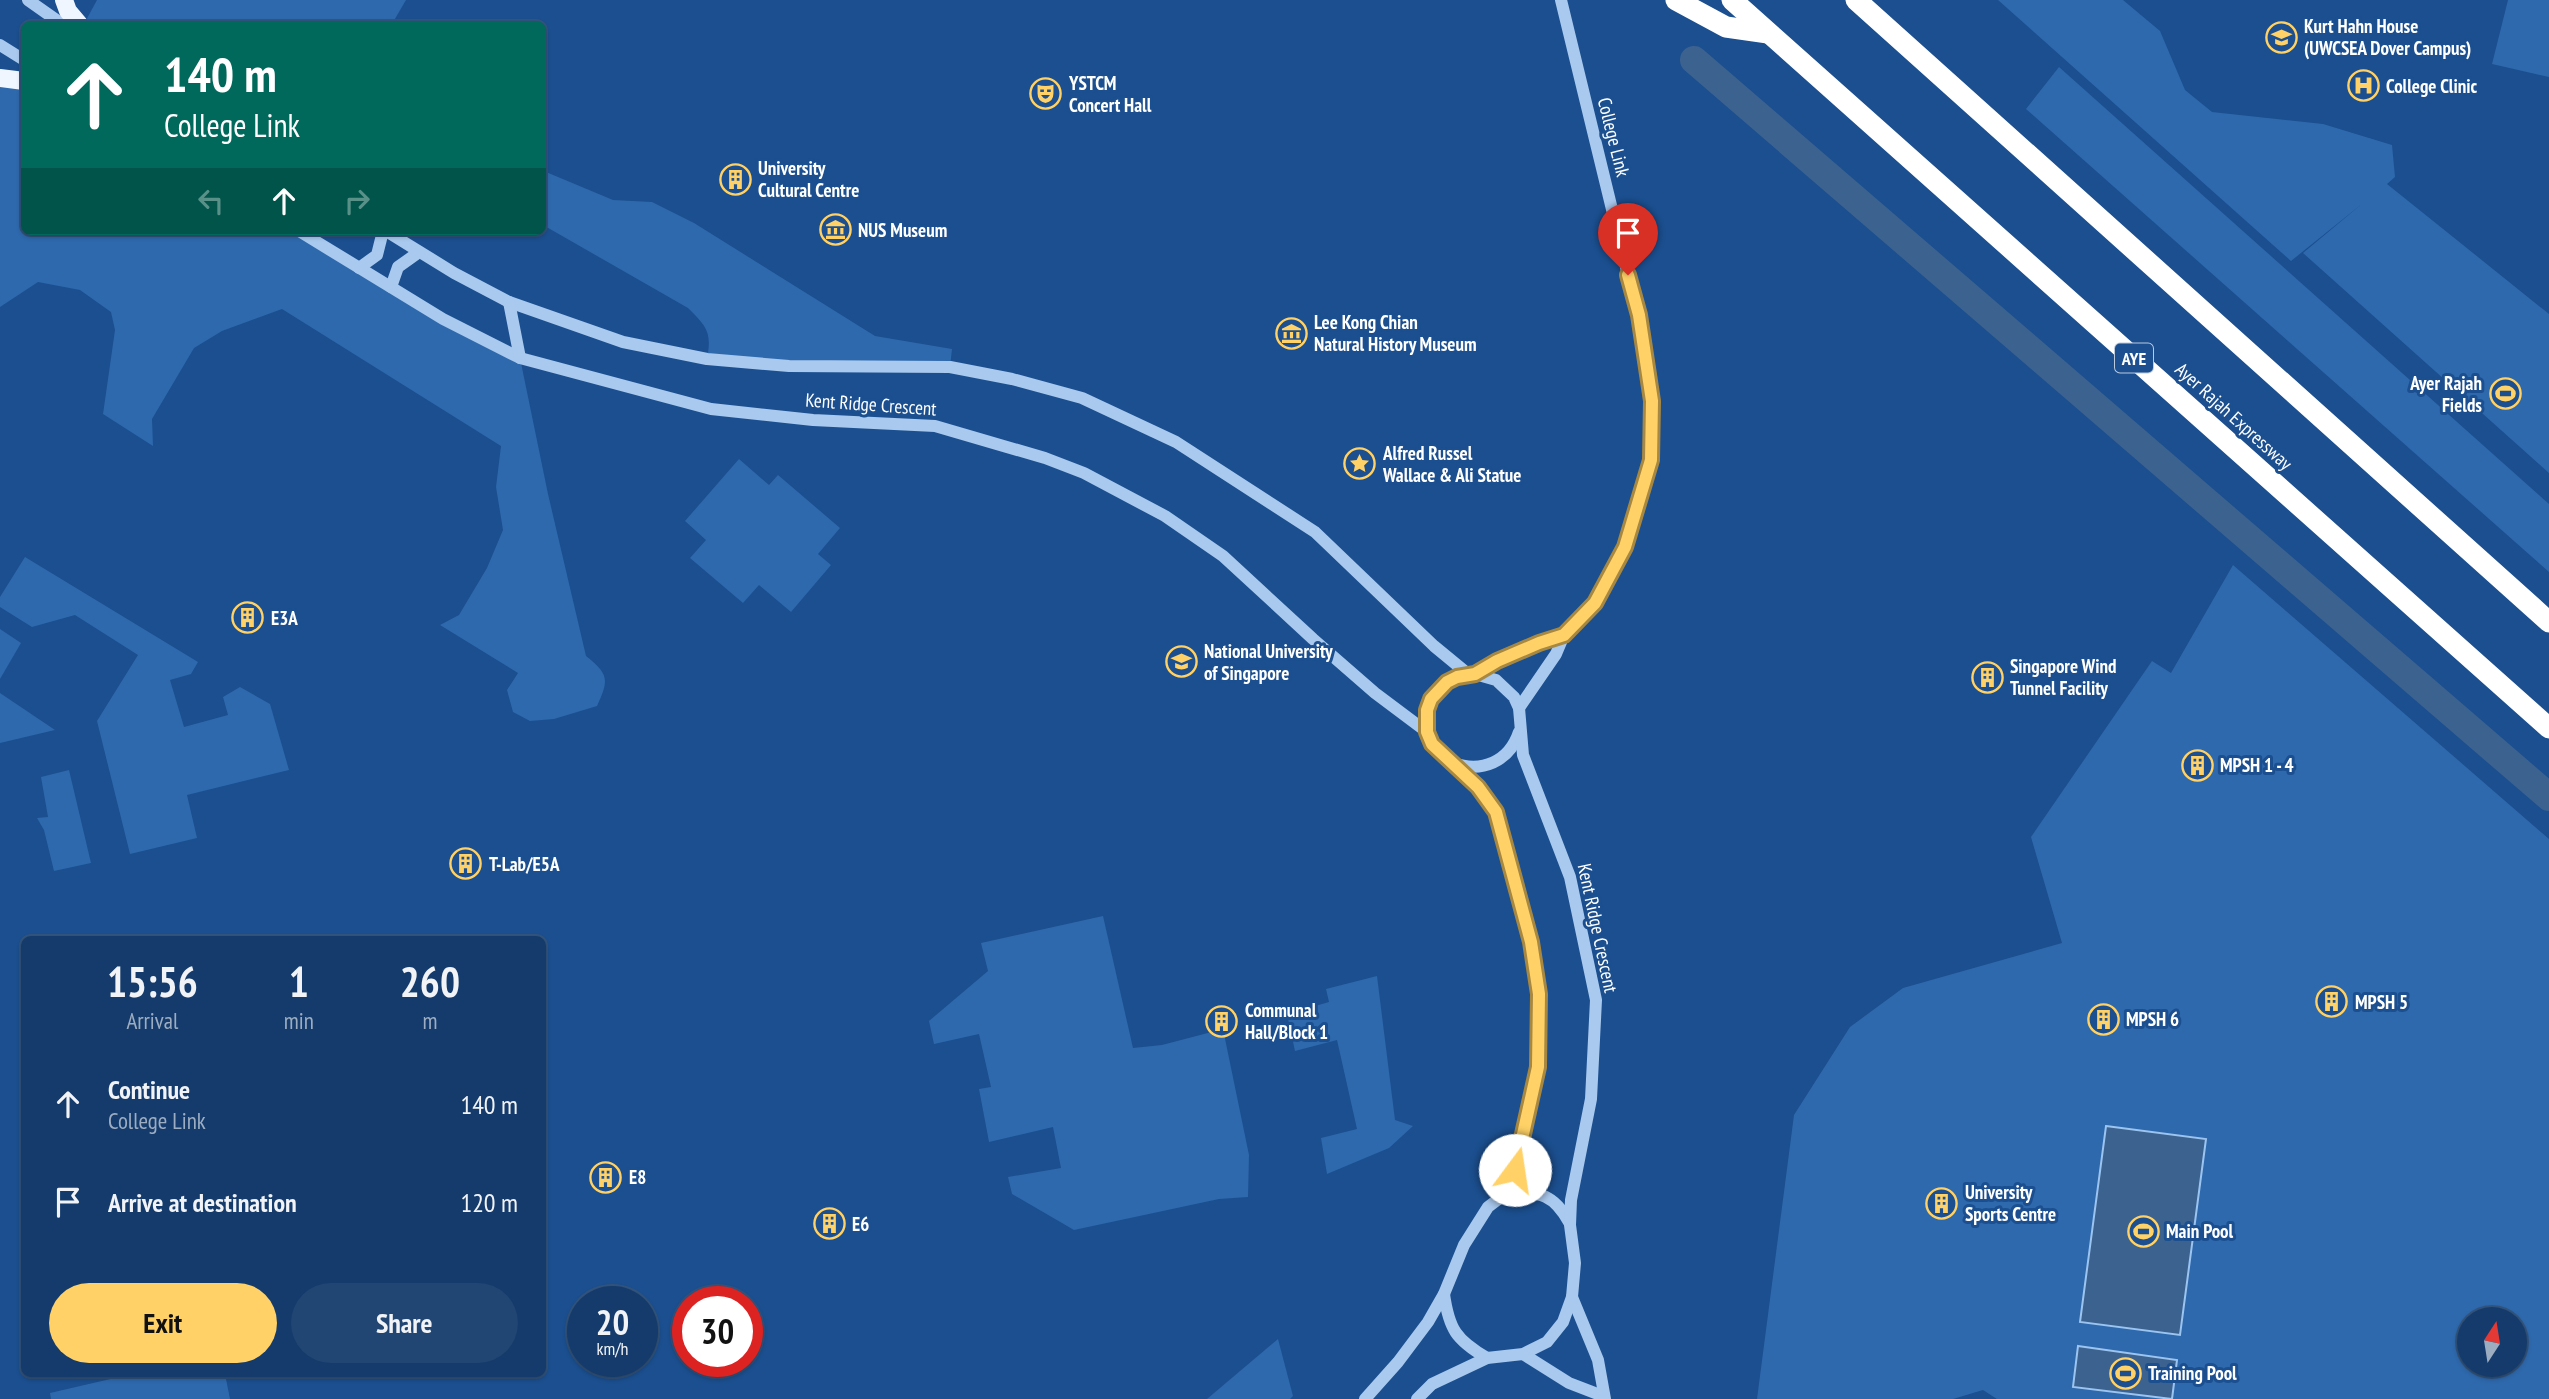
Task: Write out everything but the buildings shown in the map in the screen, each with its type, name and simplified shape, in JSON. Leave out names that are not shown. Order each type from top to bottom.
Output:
[{"type":"highway","points":[[1676,0],[1726,27],[1768,33]]},
{"type":"highway","name":"Ayer Rajah Expressway","points":[[1732,0],[2549,728]]},
{"type":"highway","points":[[1856,0],[2549,622]]},
{"type":"main road","points":[[64,0],[68,11],[76,21]]},
{"type":"main road","points":[[0,78],[21,80]]},
{"type":"street","points":[[28,0],[58,21]]},
{"type":"street","name":"College Link","points":[[1519,708],[1556,654],[1564,635],[1595,603],[1625,547],[1651,460],[1652,401],[1639,315],[1561,0]]},
{"type":"street","points":[[0,45],[21,58]]},
{"type":"street","name":"Kent Ridge Crescent","points":[[305,235],[443,319],[520,358],[712,409],[813,420],[935,426],[1045,458],[1084,473],[1165,516],[1223,556],[1375,693],[1427,732],[1432,744],[1478,787],[1496,812],[1531,942],[1539,994],[1538,1067],[1509,1192]]},
{"type":"street","points":[[359,268],[377,255],[383,235]]},
{"type":"street","name":"Kent Ridge Crescent","points":[[391,235],[509,302],[623,342],[707,359],[789,366],[950,367],[1012,379],[1082,398],[1176,442],[1315,533],[1434,646],[1472,674],[1496,680],[1506,687],[1519,708],[1523,755],[1570,877],[1596,1000],[1591,1099],[1574,1176],[1570,1225],[1575,1263],[1572,1297],[1563,1322],[1547,1342],[1523,1354],[1487,1358],[1432,1384],[1418,1399]]},
{"type":"street","points":[[391,287],[398,267],[419,252]]},
{"type":"street","points":[[509,302],[520,358]]},
{"type":"street","name":"College Link","points":[[1472,674],[1539,643],[1564,635]]},
{"type":"street","points":[[1427,732],[1427,710],[1438,690],[1447,682],[1472,674]]},
{"type":"street","points":[[1441,754],[1451,762],[1463,766],[1476,768],[1488,765],[1500,760],[1509,751],[1520,728]]},
{"type":"street","points":[[1365,1399],[1398,1362],[1444,1294],[1464,1245],[1488,1207],[1509,1192],[1540,1193],[1559,1205],[1570,1225]]},
{"type":"street","points":[[1444,1294],[1448,1321],[1463,1344],[1487,1358]]},
{"type":"street","points":[[1572,1297],[1598,1360],[1604,1398]]},
{"type":"street","points":[[1523,1354],[1569,1383],[1604,1398]]},
{"type":"shaded area","points":[[97,0],[406,0],[394,21],[86,21]]},
{"type":"shaded area","points":[[1998,0],[2123,0],[2160,31],[2185,90],[2212,112],[2323,124],[2392,145],[2395,177],[2387,184],[2549,314],[2549,473],[2303,253],[2363,203],[2291,261]]},
{"type":"shaded area","points":[[2508,0],[2549,0],[2549,77],[2492,64]]},
{"type":"shaded area","points":[[2059,67],[2549,504],[2549,572],[2026,109]]},
{"type":"shaded area","points":[[0,78],[21,81],[21,235],[306,235],[520,358],[586,656],[605,678],[604,690],[597,706],[554,719],[530,721],[513,712],[507,690],[518,673],[440,625],[459,615],[487,568],[503,530],[496,487],[501,446],[282,309],[222,331],[194,348],[152,419],[153,446],[103,414],[115,330],[111,312],[80,290],[38,282],[0,307]]},
{"type":"shaded area","points":[[546,172],[613,200],[652,202],[694,223],[875,336],[952,349],[950,367],[707,359],[709,342],[706,330],[688,308],[546,227]]},
{"type":"shaded area","points":[[739,459],[769,485],[778,475],[840,528],[818,554],[831,565],[791,612],[759,585],[743,603],[690,558],[706,540],[685,521]]},
{"type":"shaded area","points":[[25,557],[198,662],[191,674],[170,680],[184,727],[228,715],[223,697],[240,687],[270,704],[289,770],[187,795],[197,838],[130,854],[97,721],[138,655],[75,615],[32,627],[0,607],[0,597]]},
{"type":"shaded area","points":[[2233,565],[2549,839],[2549,1399],[1997,1399],[1983,1390],[1953,1399],[1757,1399],[1794,1115],[1850,1027],[1903,988],[2062,943],[2031,837],[2152,661],[2171,673]]},
{"type":"shaded area","points":[[0,629],[21,643],[0,679]]},
{"type":"shaded area","points":[[0,693],[55,730],[0,743]]},
{"type":"shaded area","points":[[69,770],[91,863],[54,871],[44,830],[37,818],[48,817],[41,777]]},
{"type":"shaded area","points":[[1103,916],[1133,1048],[1162,1045],[1223,1029],[1249,1155],[1248,1197],[1219,1199],[1074,1230],[1012,1194],[1008,1177],[1061,1168],[1053,1127],[989,1142],[979,1089],[991,1087],[979,1034],[934,1044],[929,1021],[988,971],[981,943]]},
{"type":"shaded area","points":[[1377,976],[1395,1120],[1413,1126],[1389,1148],[1327,1174],[1321,1138],[1357,1129],[1337,1040],[1295,1051],[1287,1014],[1329,1002],[1326,989]]},
{"type":"shaded area","name":"Main Pool","points":[[2106,1126],[2206,1139],[2180,1335],[2080,1322]]},
{"type":"shaded area","points":[[1278,1339],[1293,1396],[1290,1399],[1207,1399]]},
{"type":"shaded area","name":"Training Pool","points":[[2078,1346],[2177,1360],[2172,1399],[2073,1387]]},
{"type":"shaded area","points":[[119,1377],[226,1377],[230,1399],[51,1399],[50,1393]]},
{"type":"waterway","points":[[1694,60],[2549,797]]},
{"type":"place","name":"Kurt Hahn House (UWCSEA Dover Campus)","points":[[2281,37]]},
{"type":"place","name":"College Clinic","points":[[2363,86]]},
{"type":"place","name":"YSTCM Concert Hall","points":[[1046,94]]},
{"type":"place","name":"University Cultural Centre","points":[[735,179]]},
{"type":"place","name":"NUS Museum","points":[[835,230]]},
{"type":"place","name":"Lee Kong Chian Natural History Museum","points":[[1291,333]]},
{"type":"place","name":"Ayer Rajah Fields","points":[[2505,394]]},
{"type":"place","name":"Alfred Russel Wallace & Ali Statue","points":[[1360,464]]},
{"type":"place","name":"E3A","points":[[248,618]]},
{"type":"place","name":"National University of Singapore","points":[[1181,662]]},
{"type":"place","name":"Singapore Wind Tunnel Facility","points":[[1987,677]]},
{"type":"place","name":"MPSH 1 - 4","points":[[2197,765]]},
{"type":"place","name":"T-Lab/E5A","points":[[466,864]]},
{"type":"place","name":"MPSH 5","points":[[2332,1002]]},
{"type":"place","name":"MPSH 6","points":[[2103,1019]]},
{"type":"place","name":"Communal Hall/Block 1","points":[[1222,1021]]},
{"type":"place","name":"E8","points":[[606,1177]]},
{"type":"place","name":"University Sports Centre","points":[[1942,1203]]},
{"type":"place","name":"E6","points":[[829,1224]]},
{"type":"place","name":"Main Pool","points":[[2143,1231]]},
{"type":"place","name":"Training Pool","points":[[2125,1373]]},
{"type":"route","points":[[1515,1170],[1538,1067],[1539,994],[1531,942],[1496,812],[1478,787],[1432,744],[1427,732],[1427,710],[1431,699],[1447,682],[1475,674],[1497,661],[1571,630],[1595,603],[1625,547],[1651,460],[1652,401],[1639,315],[1628,275]]}]
